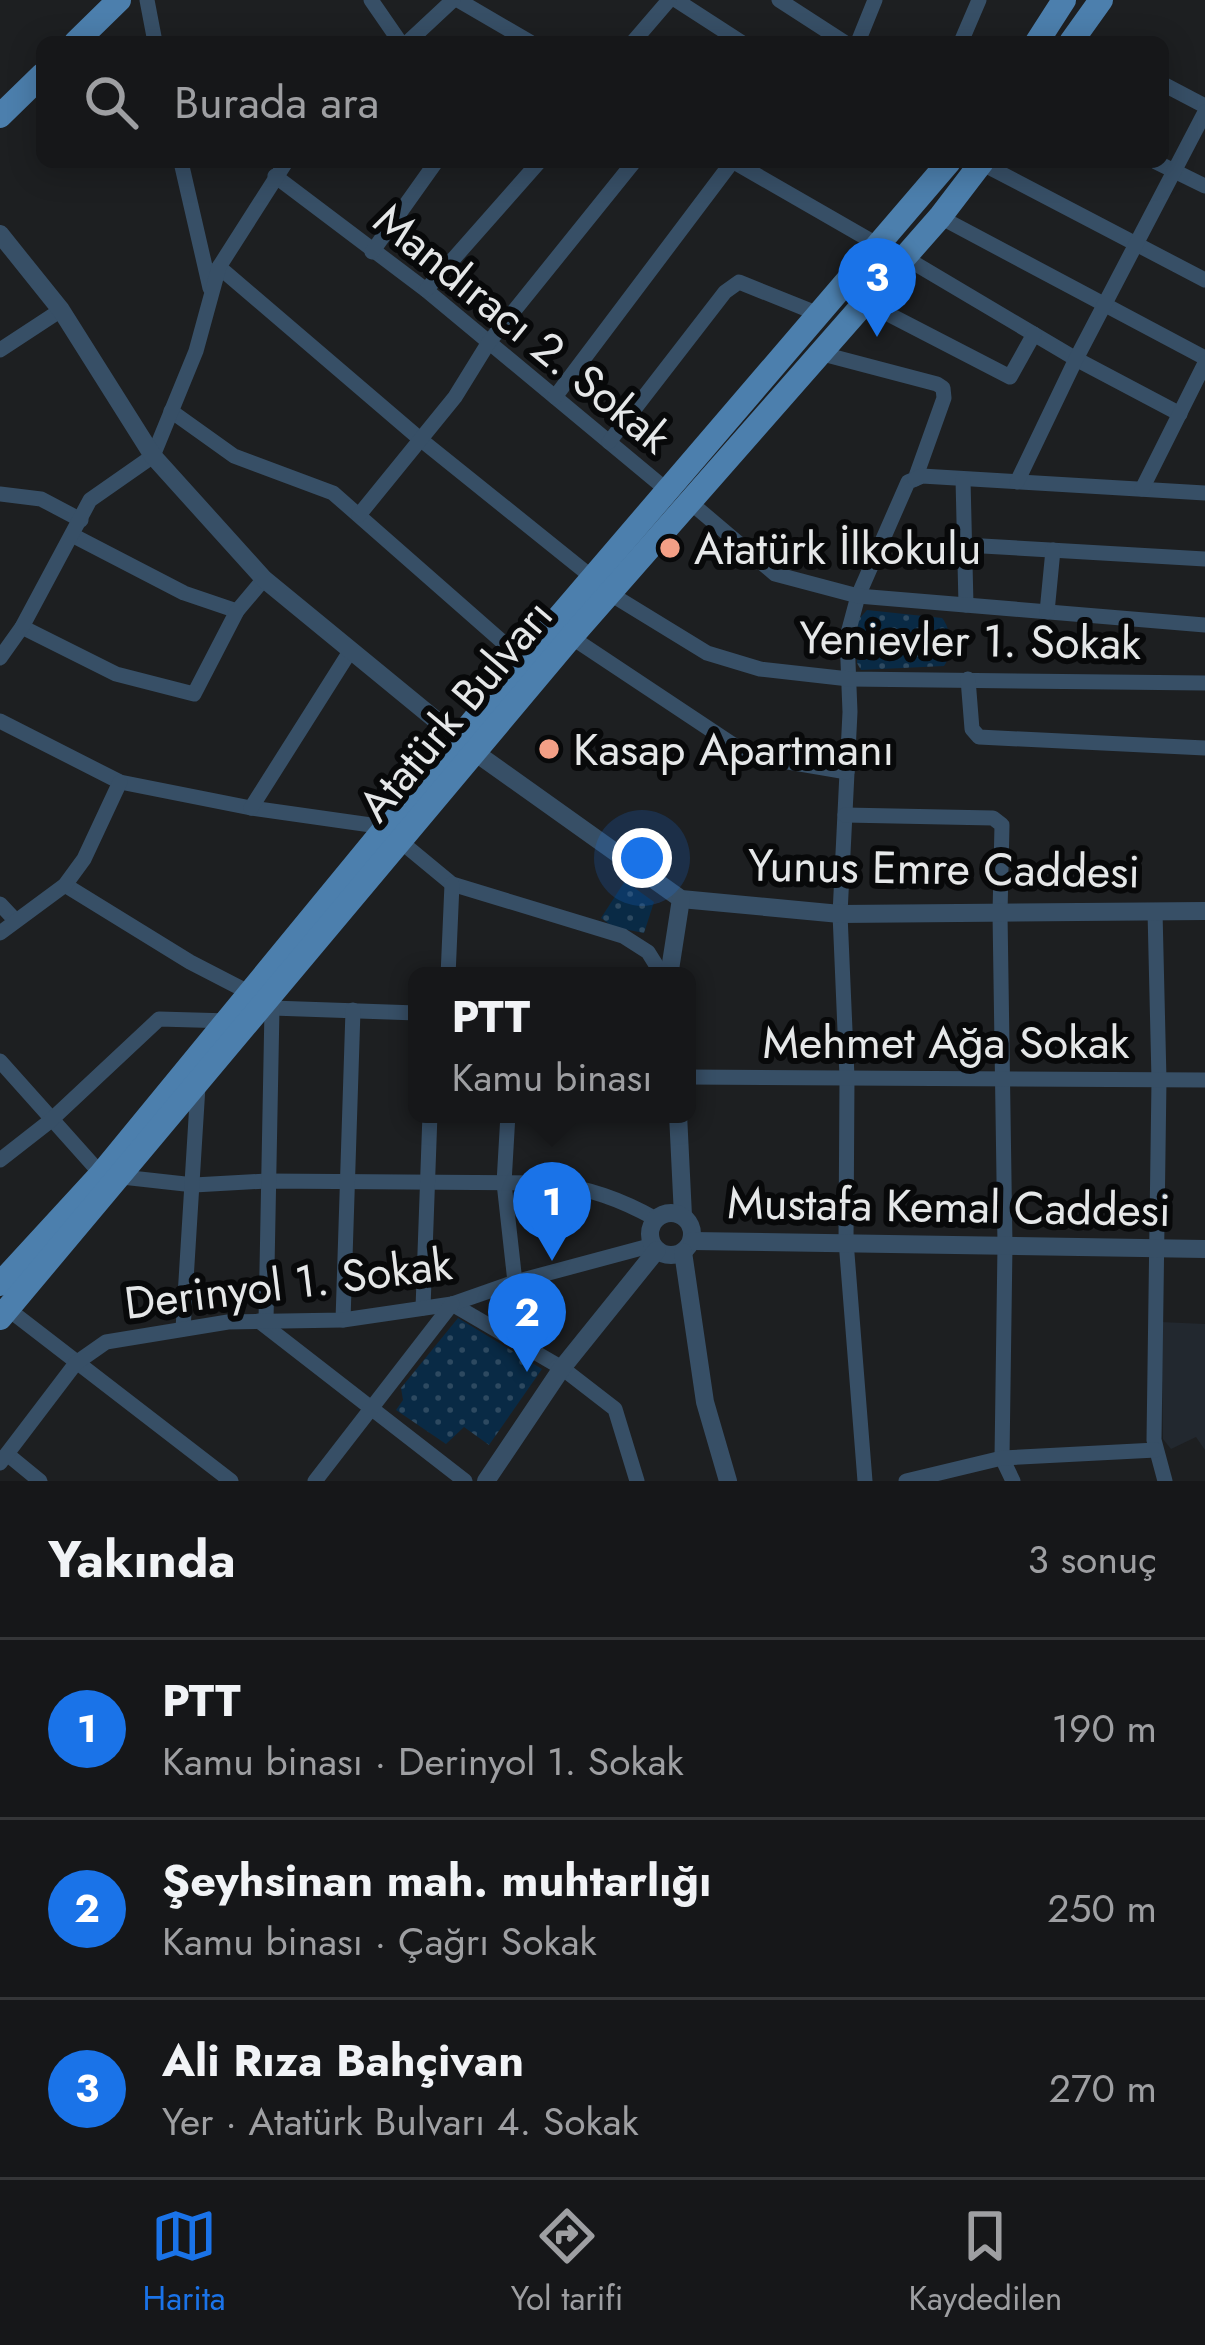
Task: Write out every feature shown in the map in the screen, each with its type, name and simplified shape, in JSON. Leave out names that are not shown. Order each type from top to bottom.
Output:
[{"type":"main road","points":[[82,36],[119,0]]},
{"type":"main road","points":[[1041,36],[1064,0]]},
{"type":"main road","points":[[1079,36],[1101,0]]},
{"type":"main road","points":[[0,116],[36,81]]},
{"type":"main road","name":"Atatürk Bulvarı","points":[[111,1176],[198,1086],[468,745],[571,637],[601,585],[668,491],[944,168]]},
{"type":"main road","name":"Atatürk Bulvarı","points":[[468,745],[523,660],[691,503],[977,168]]},
{"type":"main road","name":"Atatürk Bulvarı","points":[[3,1304],[111,1176],[230,1021],[265,1000]]},
{"type":"street","points":[[147,0],[154,36]]},
{"type":"street","points":[[371,0],[399,36]]},
{"type":"street","points":[[411,36],[455,0],[517,36]]},
{"type":"street","points":[[639,36],[673,0],[731,36]]},
{"type":"street","points":[[779,0],[830,36]]},
{"type":"street","points":[[860,36],[875,0]]},
{"type":"street","points":[[964,36],[979,0]]},
{"type":"street","points":[[1169,88],[1205,109],[1169,159]]},
{"type":"street","points":[[182,168],[211,292]]},
{"type":"street","points":[[372,251],[432,168]]},
{"type":"street","points":[[426,290],[534,168]]},
{"type":"street","points":[[359,515],[455,397],[489,342],[629,168]]},
{"type":"street","points":[[555,397],[728,168]]},
{"type":"street","points":[[744,168],[880,246]]},
{"type":"street","points":[[993,168],[1205,280]]},
{"type":"street","points":[[1017,482],[1134,244],[1163,168]]},
{"type":"street","points":[[1168,168],[1205,185]]},
{"type":"street","points":[[0,658],[74,536],[90,500],[153,456],[196,351],[219,267],[281,169]]},
{"type":"street","name":"Mandıracı 2. Sokak","points":[[281,169],[372,251],[426,290],[668,491]]},
{"type":"street","points":[[940,217],[1205,361],[1142,489]]},
{"type":"street","points":[[0,234],[62,310],[153,456],[264,579],[349,653],[468,745],[681,898],[668,967]]},
{"type":"street","points":[[904,257],[1076,359],[1180,414]]},
{"type":"street","name":"Yenievler 1. Sokak","points":[[219,267],[601,585],[707,652],[760,669],[849,679],[1205,683]]},
{"type":"street","points":[[609,442],[725,292],[739,282],[821,315]]},
{"type":"street","points":[[863,301],[1010,377],[1034,334]]},
{"type":"street","points":[[0,350],[62,310]]},
{"type":"street","points":[[819,353],[943,388],[944,398],[915,479]]},
{"type":"street","points":[[171,411],[234,456],[333,494],[523,660]]},
{"type":"street","points":[[963,478],[966,605]]},
{"type":"street","points":[[865,1481],[846,1240],[847,1077],[840,914],[848,637],[858,596],[908,482],[915,479],[1205,493]]},
{"type":"street","points":[[0,494],[41,499],[81,520]]},
{"type":"street","points":[[691,503],[776,574],[858,596],[1205,625]]},
{"type":"street","points":[[74,536],[184,593],[237,611]]},
{"type":"street","points":[[964,544],[1205,560]]},
{"type":"street","points":[[1047,613],[1053,550]]},
{"type":"street","points":[[22,627],[116,674],[194,694],[237,611],[264,579]]},
{"type":"street","points":[[571,637],[758,757],[847,772]]},
{"type":"street","points":[[251,808],[349,653]]},
{"type":"street","points":[[968,680],[972,728],[979,737],[1205,748]]},
{"type":"street","points":[[0,721],[120,782],[393,834],[452,884],[623,936],[648,952],[659,967]]},
{"type":"street","points":[[0,933],[65,885],[84,859],[120,782]]},
{"type":"street","points":[[845,815],[993,818],[1002,825],[1002,1458],[1013,1481]]},
{"type":"street","points":[[448,967],[452,884]]},
{"type":"street","points":[[65,885],[190,962],[265,1000],[408,1013]]},
{"type":"street","name":"Yunus Emre Caddesi","points":[[681,898],[840,914],[1205,911]]},
{"type":"street","points":[[0,904],[15,920]]},
{"type":"street","points":[[1155,911],[1159,1080],[1156,1450],[1165,1481]]},
{"type":"street","points":[[265,1000],[267,1181],[262,1321],[465,1481]]},
{"type":"street","points":[[343,1320],[353,1010]]},
{"type":"street","points":[[0,1160],[159,1019],[230,1021]]},
{"type":"street","points":[[0,1061],[50,1120],[111,1176],[194,1185],[267,1181],[587,1188],[656,1219]]},
{"type":"street","name":"Mehmet Ağa Sokak","points":[[696,1077],[1205,1080]]},
{"type":"street","points":[[183,1329],[198,1086]]},
{"type":"street","points":[[423,1308],[430,1123]]},
{"type":"street","points":[[507,1123],[504,1183],[515,1282]]},
{"type":"street","points":[[678,1123],[683,1216],[692,1227],[687,1246],[705,1402],[728,1481]]},
{"type":"street","points":[[683,1216],[669,1213],[656,1219],[650,1232],[655,1248],[670,1256],[687,1246]]},
{"type":"street","name":"Mustafa Kemal Caddesi","points":[[687,1246],[846,1240],[1205,1249]]},
{"type":"street","points":[[486,1481],[562,1368],[655,1248]]},
{"type":"street","name":"Derinyol 1. Sokak","points":[[76,1363],[106,1342],[183,1329],[343,1320],[452,1304],[515,1282],[655,1248]]},
{"type":"street","points":[[3,1304],[231,1481]]},
{"type":"street","points":[[315,1481],[452,1304],[562,1368],[615,1409],[637,1481]]},
{"type":"street","points":[[40,1481],[4,1459],[76,1363]]},
{"type":"street","points":[[906,1481],[1002,1458],[1156,1450]]},
{"type":"shaded area","points":[[867,610],[942,618],[950,642],[944,666],[861,670],[858,620]]},
{"type":"shaded area","points":[[625,881],[654,902],[644,933],[613,927],[601,918]]},
{"type":"shaded area","points":[[458,1318],[542,1369],[489,1445],[464,1427],[446,1444],[396,1410],[403,1400],[401,1388]]},
{"type":"shaded area","points":[[1161,1322],[1205,1324],[1205,1450],[1196,1437],[1171,1449],[1163,1439]]},
{"type":"place","name":"Ali Rıza Bahçivan","points":[[877,337]]},
{"type":"place","name":"Atatürk İlkokulu","points":[[670,548]]},
{"type":"place","name":"Kasap Apartmanı","points":[[549,749]]},
{"type":"place","name":"PTT","points":[[552,1261]]},
{"type":"place","name":"Şeyhsinan mah. muhtarlığı","points":[[527,1372]]}]
